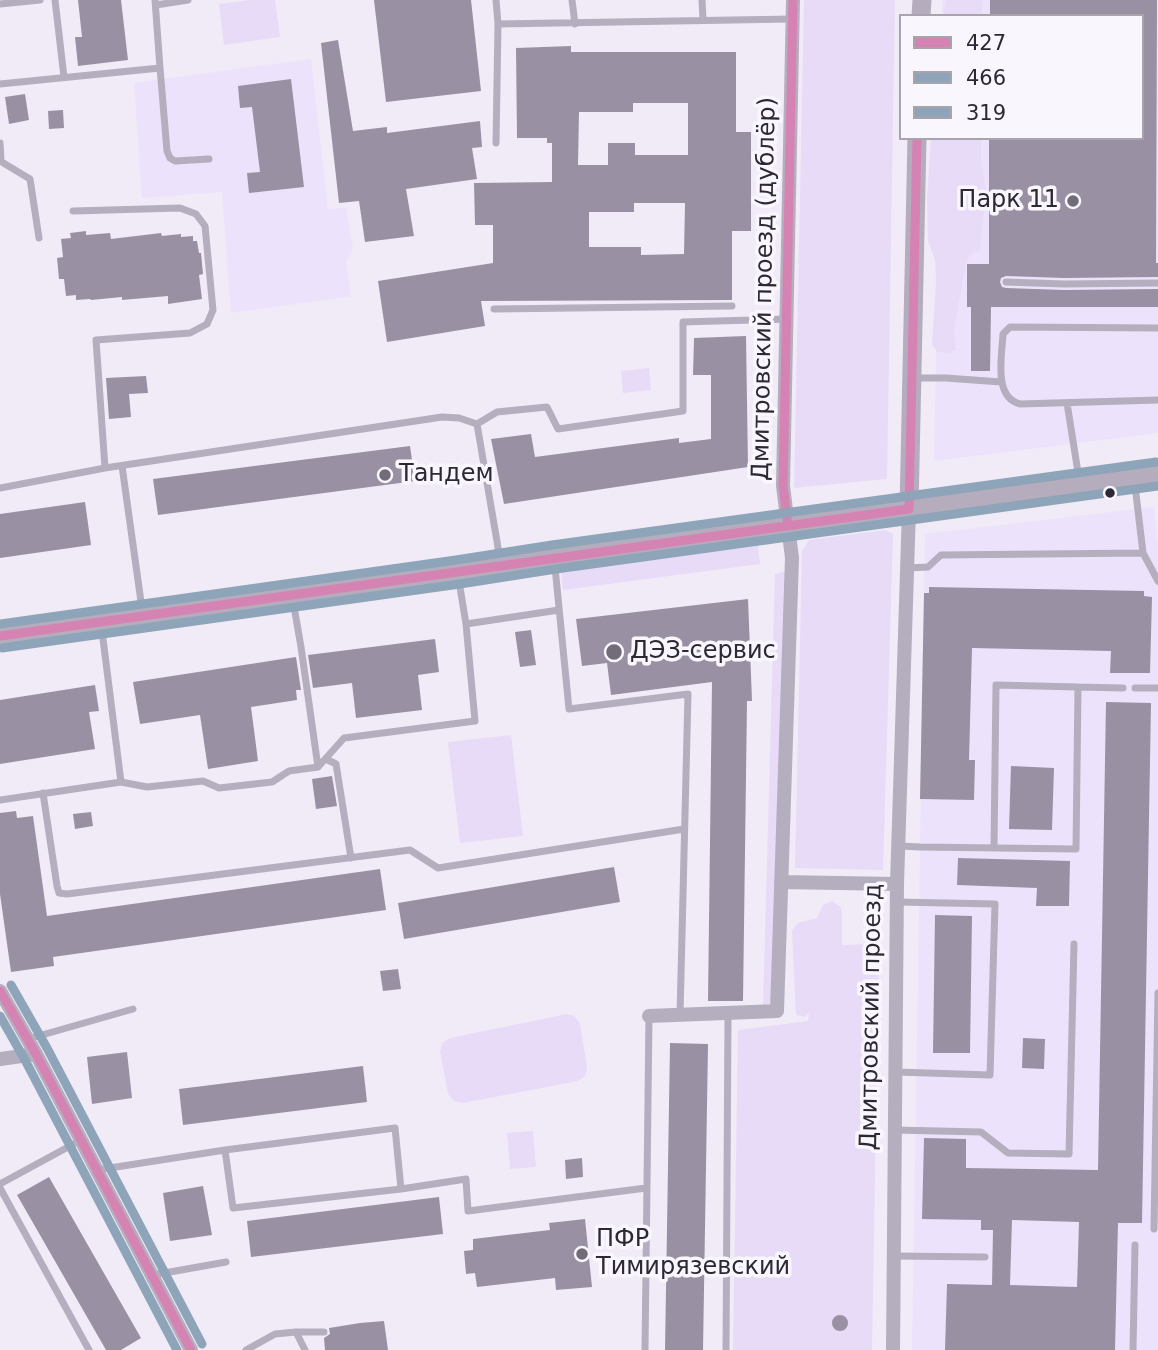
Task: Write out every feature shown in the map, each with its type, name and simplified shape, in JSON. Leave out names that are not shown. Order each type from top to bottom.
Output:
[{"type":"main road","name":"Дмитровский проезд","points":[[909,509],[917,140]]},
{"type":"main road","points":[[0,636],[1158,474]]},
{"type":"street","name":"Дмитровский проезд (дублёр)","points":[[728,1013],[777,1011],[792,558],[783,486],[793,0]]},
{"type":"street","name":"Дмитровский проезд","points":[[893,1350],[897,884],[909,509]]},
{"type":"street","points":[[781,882],[897,884]]},
{"type":"street","points":[[0,990],[191,1350]]},
{"type":"street","points":[[649,1016],[728,1013]]},
{"type":"street","points":[[0,1059],[36,1054]]},
{"type":"lane","points":[[0,4],[40,0]]},
{"type":"lane","points":[[55,0],[64,77]]},
{"type":"lane","points":[[188,0],[155,2],[167,151],[175,161],[209,159]]},
{"type":"lane","points":[[496,0],[496,143]]},
{"type":"lane","points":[[572,0],[575,24]]},
{"type":"lane","points":[[702,0],[703,20]]},
{"type":"lane","points":[[498,24],[793,19]]},
{"type":"lane","points":[[0,84],[160,68]]},
{"type":"lane","points":[[0,143],[1,161],[30,179],[39,238]]},
{"type":"lane","points":[[73,211],[180,208],[196,214],[205,226],[213,310],[207,324],[190,333],[96,340],[105,468]]},
{"type":"lane","points":[[1006,282],[1158,283]]},
{"type":"lane","points":[[494,309],[732,306]]},
{"type":"lane","points":[[0,488],[105,468],[442,417],[459,418],[477,424],[497,412],[547,407],[558,429],[683,411],[683,322],[788,319]]},
{"type":"lane","points":[[1158,328],[1010,327],[1003,334],[1001,382],[1005,394],[1013,402],[1020,404],[1158,400]]},
{"type":"lane","points":[[912,379],[1001,382]]},
{"type":"lane","points":[[1067,403],[1080,485]]},
{"type":"lane","points":[[477,424],[501,565]]},
{"type":"lane","points":[[122,466],[143,616]]},
{"type":"lane","points":[[1134,477],[1143,553],[1158,580]]},
{"type":"lane","points":[[906,568],[928,566],[940,555],[1143,553]]},
{"type":"lane","points":[[554,557],[569,709],[688,694],[680,1015]]},
{"type":"lane","points":[[0,800],[121,782],[147,787],[203,781],[219,789],[272,782],[289,771],[318,767],[344,738],[475,721],[458,572]]},
{"type":"lane","points":[[292,595],[318,767]]},
{"type":"lane","points":[[466,624],[559,610]]},
{"type":"lane","points":[[101,622],[121,782]]},
{"type":"lane","points":[[994,848],[996,685],[1122,688]]},
{"type":"lane","points":[[898,846],[1076,849],[1078,687]]},
{"type":"lane","points":[[1135,688],[1158,688]]},
{"type":"lane","points":[[326,759],[336,764],[351,858]]},
{"type":"lane","points":[[43,793],[57,886],[60,893],[67,894],[410,850],[438,868],[684,829]]},
{"type":"lane","points":[[896,1072],[990,1075],[995,904],[897,902]]},
{"type":"lane","points":[[895,1130],[981,1132],[1008,1153],[1069,1154],[1074,944]]},
{"type":"lane","points":[[1154,1229],[1158,993]]},
{"type":"lane","points":[[27,1039],[133,1009]]},
{"type":"lane","points":[[726,1350],[728,1013]]},
{"type":"lane","points":[[645,1350],[649,1016]]},
{"type":"lane","points":[[97,1170],[395,1128],[401,1189]]},
{"type":"lane","points":[[81,1140],[0,1186],[89,1350]]},
{"type":"lane","points":[[225,1150],[233,1208],[466,1179],[468,1211],[646,1188]]},
{"type":"lane","points":[[1133,1350],[1135,1245]]},
{"type":"lane","points":[[893,1256],[985,1257]]},
{"type":"lane","points":[[153,1275],[226,1262]]},
{"type":"lane","points":[[296,1332],[305,1350]]},
{"type":"lane","points":[[246,1350],[275,1335],[324,1332]]},
{"type":"shaded area","points":[[275,0],[280,37],[224,45],[219,4]]},
{"type":"shaded area","points":[[804,0],[895,0],[887,479],[794,488]]},
{"type":"shaded area","points":[[942,0],[1158,0],[1158,433],[934,461],[940,140],[1144,140],[1144,14],[942,14]]},
{"type":"shaded area","points":[[946,0],[982,0],[982,14],[943,14]]},
{"type":"shaded area","points":[[311,59],[328,209],[346,208],[353,247],[346,263],[351,296],[231,313],[222,192],[142,198],[134,83]]},
{"type":"shaded area","points":[[931,140],[981,140],[986,191],[980,251],[971,254],[966,262],[954,330],[956,350],[947,353],[937,352],[932,344],[936,280],[935,260],[928,241],[927,198]]},
{"type":"shaded area","points":[[649,368],[651,390],[623,393],[621,371]]},
{"type":"shaded area","points":[[1154,507],[1158,548],[1158,1350],[912,1350],[925,534]]},
{"type":"shaded area","points":[[885,530],[893,534],[883,870],[795,868],[802,551],[809,540]]},
{"type":"shaded area","points":[[758,546],[760,564],[563,590],[561,571]]},
{"type":"shaded area","points":[[786,571],[771,1007],[763,1007],[775,574]]},
{"type":"shaded area","points":[[511,735],[523,836],[460,843],[448,742]]},
{"type":"shaded area","points":[[832,901],[841,907],[842,945],[879,944],[872,1350],[733,1350],[738,1030],[808,1021],[809,1013],[805,1017],[796,1015],[792,931],[798,923],[817,918],[823,905]]},
{"type":"shaded area","points":[[567,1014],[574,1016],[580,1024],[587,1067],[585,1076],[578,1081],[463,1103],[454,1101],[448,1094],[440,1051],[443,1042],[450,1038]]},
{"type":"shaded area","points":[[533,1131],[536,1167],[510,1169],[507,1133]]},
{"type":"building","points":[[78,0],[121,0],[128,60],[78,66],[75,37],[82,37]]},
{"type":"building","points":[[374,0],[471,0],[481,91],[386,102]]},
{"type":"building","name":"Парк 11","points":[[990,0],[1157,0],[1158,277],[1006,276],[1001,278],[1000,282],[1002,287],[1006,288],[1158,289],[1158,307],[991,307],[990,371],[971,371],[971,307],[967,307],[967,264],[989,264],[989,140],[1144,140],[1144,14],[990,14]]},
{"type":"building","points":[[338,40],[353,131],[387,127],[387,133],[480,121],[482,147],[472,148],[477,179],[406,189],[414,236],[365,242],[359,201],[339,203],[321,43]]},
{"type":"building","points":[[571,46],[571,52],[736,52],[736,132],[751,132],[751,231],[732,231],[732,300],[481,301],[485,326],[387,342],[378,281],[493,263],[493,225],[475,225],[474,183],[552,182],[552,143],[547,143],[547,138],[517,138],[516,48]],"holes":[[[633,103],[688,103],[688,155],[635,155],[635,143],[608,143],[608,165],[578,165],[579,112],[633,112]],[[634,203],[685,203],[684,254],[641,255],[641,247],[589,247],[589,212],[634,212]]]},
{"type":"building","points":[[291,79],[304,187],[249,193],[247,173],[260,172],[252,107],[240,108],[238,86]]},
{"type":"building","points":[[25,94],[29,120],[9,124],[5,97]]},
{"type":"building","points":[[63,110],[64,128],[49,129],[48,111]]},
{"type":"building","points":[[86,231],[86,235],[110,233],[111,239],[161,233],[162,236],[193,236],[193,241],[197,241],[201,253],[203,274],[199,275],[202,299],[168,304],[168,296],[76,300],[76,295],[66,296],[64,279],[59,279],[57,258],[63,257],[61,239],[71,238],[70,233]]},
{"type":"building","points":[[746,336],[748,467],[504,504],[491,439],[531,434],[535,457],[679,438],[679,443],[711,439],[711,375],[693,375],[694,338]]},
{"type":"building","points":[[146,376],[148,393],[129,394],[131,417],[109,419],[106,378]]},
{"type":"building","points":[[410,446],[415,481],[158,515],[153,479]]},
{"type":"building","points":[[85,502],[91,545],[0,558],[0,514]]},
{"type":"building","points":[[929,587],[1144,591],[1144,596],[1152,597],[1150,673],[1110,673],[1111,651],[972,648],[969,760],[975,760],[974,800],[920,799],[924,593],[929,593]]},
{"type":"building","points":[[748,599],[752,701],[747,701],[743,1001],[708,1001],[712,682],[611,695],[607,663],[582,666],[576,619]]},
{"type":"building","points":[[531,630],[536,665],[520,667],[515,632]]},
{"type":"building","points":[[435,639],[439,672],[418,675],[422,710],[356,718],[352,683],[313,688],[308,655]]},
{"type":"building","points":[[296,657],[301,690],[296,690],[297,700],[251,707],[258,761],[208,769],[200,715],[140,724],[133,682]]},
{"type":"building","points":[[95,685],[99,711],[89,712],[95,749],[0,764],[0,700]]},
{"type":"building","points":[[1106,702],[1151,703],[1142,1223],[1118,1223],[1115,1350],[945,1350],[947,1284],[992,1285],[993,1230],[981,1230],[981,1220],[922,1219],[924,1138],[966,1139],[966,1168],[1098,1170]],"holes":[[[1012,1220],[1079,1222],[1077,1287],[1010,1285]]]},
{"type":"building","points":[[1011,766],[1054,768],[1052,830],[1009,829]]},
{"type":"building","points":[[332,776],[337,806],[316,809],[312,779]]},
{"type":"building","points":[[16,811],[17,818],[33,816],[47,916],[380,869],[386,910],[53,957],[54,966],[11,972],[0,894],[0,813]]},
{"type":"building","points":[[91,812],[93,826],[75,829],[73,814]]},
{"type":"building","points":[[958,858],[1070,861],[1069,906],[1036,906],[1037,888],[957,885]]},
{"type":"building","points":[[614,867],[620,902],[404,939],[398,903]]},
{"type":"building","points":[[935,915],[972,916],[970,1053],[933,1053]]},
{"type":"building","points":[[398,969],[401,989],[383,991],[380,971]]},
{"type":"building","points":[[1023,1038],[1045,1039],[1044,1069],[1022,1068]]},
{"type":"building","points":[[670,1043],[708,1044],[703,1350],[665,1350]]},
{"type":"building","points":[[127,1052],[132,1098],[92,1104],[87,1057]]},
{"type":"building","points":[[363,1066],[367,1102],[183,1125],[179,1089]]},
{"type":"building","points":[[582,1158],[583,1177],[566,1179],[565,1160]]},
{"type":"building","points":[[49,1177],[141,1338],[121,1350],[106,1350],[17,1195]]},
{"type":"building","points":[[203,1186],[212,1235],[170,1241],[163,1193]]},
{"type":"building","points":[[439,1197],[443,1234],[251,1257],[247,1221]]},
{"type":"building","points":[[585,1219],[592,1287],[556,1290],[555,1278],[477,1287],[475,1273],[466,1274],[464,1251],[473,1250],[473,1239],[550,1230],[549,1223]]},
{"type":"building","points":[[840,1315],[846,1317],[846,1329],[840,1331],[834,1329],[832,1323],[834,1317]]},
{"type":"building","points":[[384,1321],[388,1350],[325,1350],[324,1338],[330,1334],[329,1328]]},
{"type":"transit line","name":"427","points":[[788,526],[783,486],[793,0]]},
{"type":"transit line","name":"427","points":[[0,636],[909,509],[917,140]]},
{"type":"transit line","name":"319","points":[[0,624],[1156,462]]},
{"type":"transit line","name":"466","points":[[2,648],[1158,486]]},
{"type":"transit line","name":"319","points":[[11,985],[47,1048],[202,1344]]},
{"type":"transit line","name":"427","points":[[0,991],[36,1054],[191,1350]]},
{"type":"transit line","name":"466","points":[[0,1016],[177,1350]]},
{"type":"place","name":"Парк 11","points":[[1073,201]]},
{"type":"place","name":"Тандем","points":[[385,475]]},
{"type":"place","name":"ДЭЗ-сервис","points":[[614,652]]},
{"type":"place","name":"ПФР Тимирязевский","points":[[582,1254]]}]
